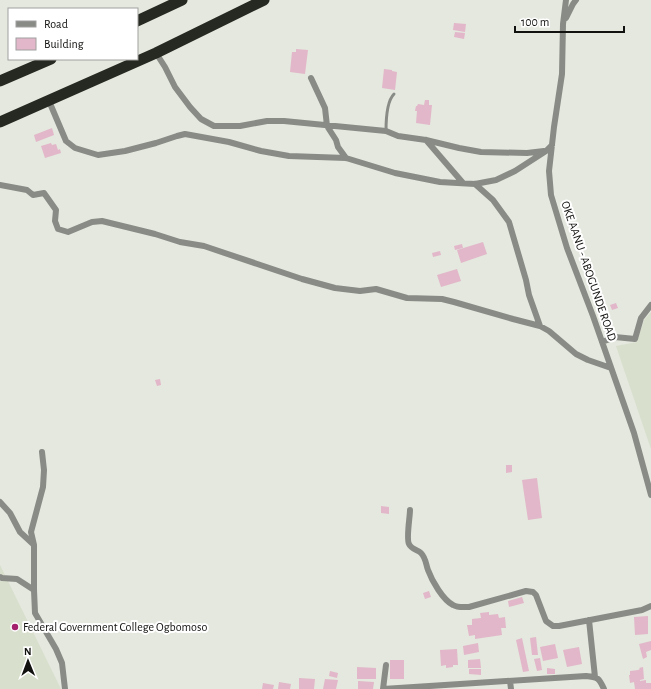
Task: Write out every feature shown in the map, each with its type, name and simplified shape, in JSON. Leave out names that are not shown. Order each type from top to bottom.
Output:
[{"type":"highway","points":[[138,21],[182,0]]},
{"type":"highway","points":[[0,122],[156,53],[264,0]]},
{"type":"highway","points":[[0,81],[49,60]]},
{"type":"street","name":"OKE AANU - ABOGUNDE ROAD","points":[[566,0],[563,24],[562,74],[549,170],[551,195],[567,248],[634,433],[651,495]]},
{"type":"street","points":[[563,24],[576,0]]},
{"type":"street","points":[[156,53],[176,88],[190,108],[201,119],[214,126],[240,126],[266,121],[284,121],[386,131],[398,136],[426,140],[481,152],[527,153],[546,151]]},
{"type":"street","points":[[311,78],[325,108],[327,125],[336,140],[338,147],[346,158]]},
{"type":"street","points":[[49,101],[66,141],[75,148],[98,154],[125,151],[185,134],[229,142],[261,151],[289,156],[346,158],[395,173],[440,182],[475,184],[496,180],[515,171],[546,151],[552,145]]},
{"type":"street","points":[[426,140],[463,183]]},
{"type":"street","points":[[475,184],[494,200],[509,222],[529,295],[540,326]]},
{"type":"street","points":[[0,185],[27,190],[34,195],[44,193],[56,210],[55,221],[58,229],[68,232],[92,222],[102,221],[155,234],[180,242],[204,246],[302,279],[335,288],[360,291],[376,289],[406,298],[442,299],[540,326],[549,331],[576,354],[611,368]]},
{"type":"street","points":[[602,342],[615,337],[635,339],[640,318],[651,305]]},
{"type":"street","points":[[42,452],[44,470],[43,487],[31,532],[34,545],[35,613],[56,649],[62,663],[66,689]]},
{"type":"street","points":[[0,502],[10,513],[20,532],[34,545]]},
{"type":"street","points":[[410,510],[408,536],[409,544],[412,548],[421,553],[427,563],[428,570],[436,586],[453,605],[469,607],[526,591],[533,592],[536,595],[546,621],[553,626],[642,610],[651,606]]},
{"type":"street","points":[[0,577],[18,579],[34,590]]},
{"type":"street","points":[[588,620],[594,676]]},
{"type":"street","points":[[386,665],[383,689],[446,687],[510,681],[594,676],[600,680],[604,689]]},
{"type":"street","points":[[510,681],[511,689]]},
{"type":"lane","points":[[386,131],[388,108],[394,94]]},
{"type":"shaded area","points":[[651,312],[651,449],[616,346],[637,342],[644,320]]},
{"type":"shaded area","name":"Federal Government College Ogbomoso","points":[[0,565],[61,689],[0,689]]},
{"type":"building","points":[[454,23],[466,24],[465,32],[453,30]]},
{"type":"building","points":[[455,32],[465,33],[464,39],[454,37]]},
{"type":"building","points":[[296,49],[308,50],[305,74],[290,72],[292,52],[296,52]]},
{"type":"building","points":[[384,69],[397,72],[395,90],[382,88]]},
{"type":"building","points":[[425,100],[429,100],[429,105],[432,105],[430,125],[416,123],[416,106],[418,104],[424,105]]},
{"type":"building","points":[[52,128],[54,135],[36,142],[34,135]]},
{"type":"building","points":[[51,143],[52,145],[56,144],[61,153],[45,158],[41,146]]},
{"type":"building","points":[[483,242],[487,254],[461,263],[457,250]]},
{"type":"building","points":[[462,244],[463,248],[455,250],[454,246]]},
{"type":"building","points":[[440,251],[441,255],[433,257],[432,253]]},
{"type":"building","points":[[457,269],[461,281],[441,287],[437,275]]},
{"type":"building","points":[[616,303],[618,308],[612,310],[610,305]]},
{"type":"building","points":[[160,379],[161,385],[157,386],[155,380]]},
{"type":"building","points":[[506,465],[512,465],[512,472],[506,473]]},
{"type":"building","points":[[537,478],[542,518],[528,520],[522,480]]},
{"type":"building","points":[[381,506],[389,507],[389,514],[381,513]]},
{"type":"building","points":[[429,591],[431,597],[425,599],[423,593]]},
{"type":"building","points":[[522,597],[524,603],[509,607],[508,601]]},
{"type":"building","points":[[489,612],[489,615],[498,614],[499,618],[505,617],[506,628],[501,628],[502,635],[475,639],[475,635],[469,636],[467,625],[472,625],[472,619],[481,618],[480,613]]},
{"type":"building","points":[[648,616],[648,634],[635,635],[634,617]]},
{"type":"building","points":[[536,637],[538,655],[532,655],[530,638]]},
{"type":"building","points":[[522,638],[529,671],[523,672],[516,640]]},
{"type":"building","points":[[651,641],[651,650],[646,652],[647,657],[643,659],[639,644]]},
{"type":"building","points":[[478,643],[479,652],[464,655],[463,646]]},
{"type":"building","points":[[555,644],[558,658],[543,661],[540,647]]},
{"type":"building","points":[[579,647],[582,664],[567,667],[563,650]]},
{"type":"building","points":[[457,649],[458,665],[453,665],[453,667],[446,668],[446,665],[441,666],[440,650]]},
{"type":"building","points":[[540,658],[542,670],[537,671],[534,659]]},
{"type":"building","points":[[480,659],[481,668],[468,668],[468,660]]},
{"type":"building","points":[[390,660],[404,660],[404,679],[390,679]]},
{"type":"building","points":[[357,667],[376,668],[376,679],[357,679]]},
{"type":"building","points":[[643,667],[644,679],[640,681],[646,680],[646,683],[651,683],[651,689],[635,689],[634,682],[630,683],[630,671],[638,670],[640,669],[639,668]]},
{"type":"building","points":[[547,668],[555,669],[555,674],[547,674]]},
{"type":"building","points":[[469,669],[481,669],[481,675],[469,674]]},
{"type":"building","points":[[330,671],[338,673],[337,678],[329,676]]},
{"type":"building","points":[[299,678],[315,679],[314,689],[299,689]]},
{"type":"building","points":[[325,679],[338,680],[336,689],[323,689]]},
{"type":"building","points":[[358,681],[374,682],[373,689],[358,689]]},
{"type":"building","points":[[279,682],[291,684],[290,689],[278,689]]},
{"type":"building","points":[[263,683],[274,685],[273,689],[262,689]]},
{"type":"place","name":"Federal Government College Ogbomoso","points":[[15,627]]}]
